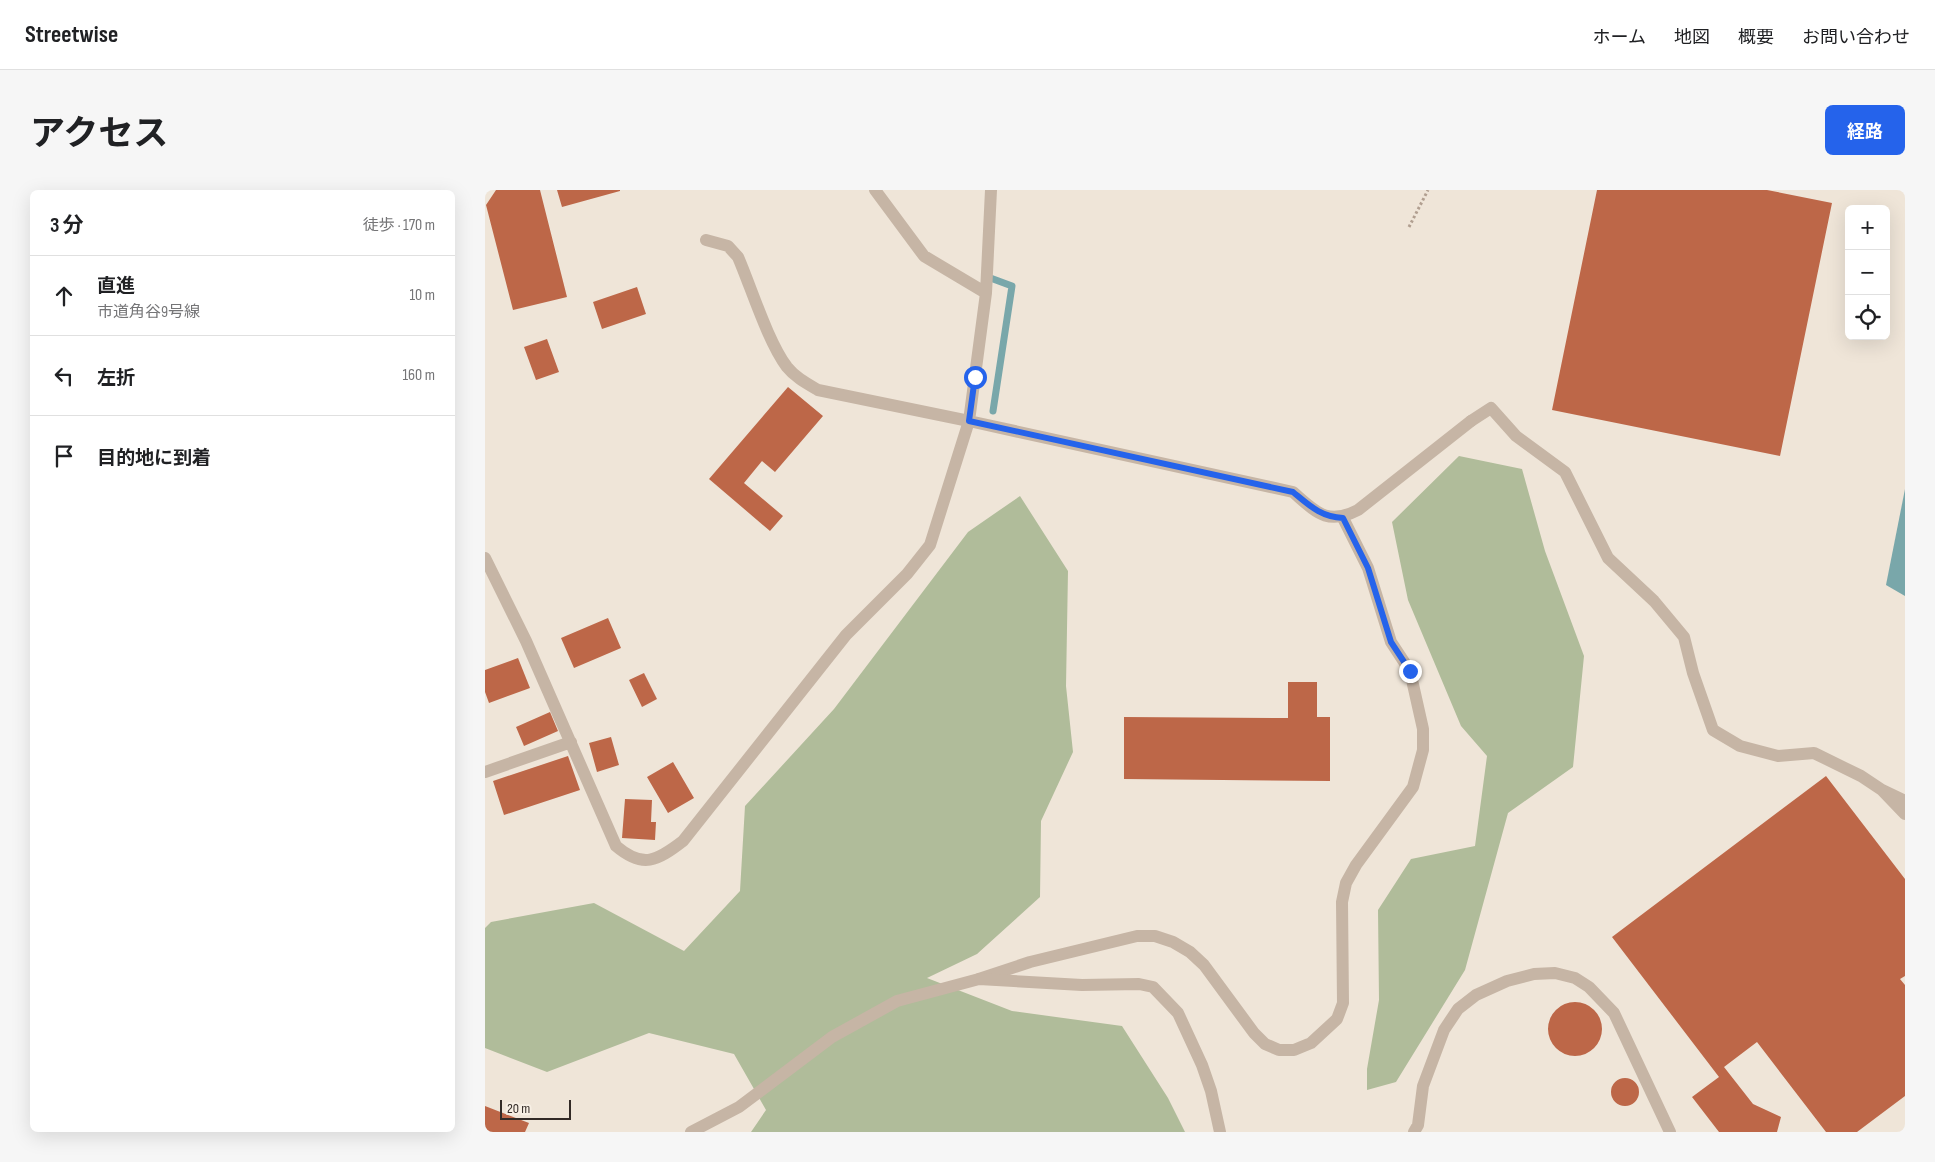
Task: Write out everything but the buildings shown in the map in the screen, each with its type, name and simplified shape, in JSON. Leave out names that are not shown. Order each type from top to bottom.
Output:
[{"type":"street","points":[[875,190],[924,256],[986,293]]},
{"type":"street","points":[[485,558],[526,641],[616,846],[630,858],[645,861],[664,856],[683,841],[846,635],[907,574],[930,545],[969,421],[986,293],[991,190]]},
{"type":"street","points":[[706,240],[728,246],[738,257],[776,349],[787,367],[799,379],[817,390],[969,421],[1293,492],[1316,512],[1330,518],[1343,518],[1358,510],[1471,421],[1491,408],[1516,436],[1565,472],[1608,558],[1654,601],[1684,637],[1693,673],[1713,730],[1740,746],[1778,756],[1814,753],[1861,776],[1882,790],[1905,801]]},
{"type":"street","points":[[691,1132],[739,1107],[832,1037],[897,1001],[979,979],[1030,962],[1137,936],[1155,936],[1190,952],[1204,965],[1254,1033],[1265,1044],[1279,1050],[1294,1050],[1311,1043],[1337,1019],[1343,1003],[1342,902],[1346,883],[1355,865],[1413,787],[1423,750],[1423,729],[1410,671],[1391,642],[1368,568],[1343,518]]},
{"type":"street","points":[[485,772],[571,742]]},
{"type":"street","points":[[1882,790],[1905,814]]},
{"type":"street","points":[[1414,1132],[1418,1125],[1423,1086],[1444,1030],[1458,1009],[1476,994],[1507,981],[1533,974],[1555,973],[1575,978],[1589,987],[1614,1013],[1670,1132]]},
{"type":"street","points":[[979,979],[1082,985],[1139,984],[1153,988],[1170,1003],[1182,1022],[1211,1091],[1220,1132]]},
{"type":"path","points":[[1409,227],[1428,190]]},
{"type":"green space","points":[[1459,456],[1522,469],[1545,551],[1584,656],[1573,767],[1508,813],[1465,970],[1396,1082],[1367,1090],[1367,1069],[1379,1000],[1378,910],[1411,859],[1475,846],[1487,756],[1461,726],[1408,600],[1392,522]]},
{"type":"green space","points":[[1020,496],[1068,571],[1066,686],[1073,752],[1041,821],[1040,897],[977,954],[927,978],[1012,1011],[1122,1026],[1168,1098],[1185,1132],[751,1132],[766,1110],[734,1054],[649,1033],[547,1072],[485,1048],[485,928],[491,922],[594,903],[684,951],[740,891],[745,806],[834,709],[968,532]]},
{"type":"water","points":[[1905,489],[1905,596],[1886,585]]},
{"type":"waterway","points":[[985,276],[1012,286],[993,411]]},
{"type":"route","points":[[975,377],[969,421],[1293,492],[1316,512],[1330,518],[1343,518],[1368,568],[1380,612],[1391,642],[1410,671]]}]
